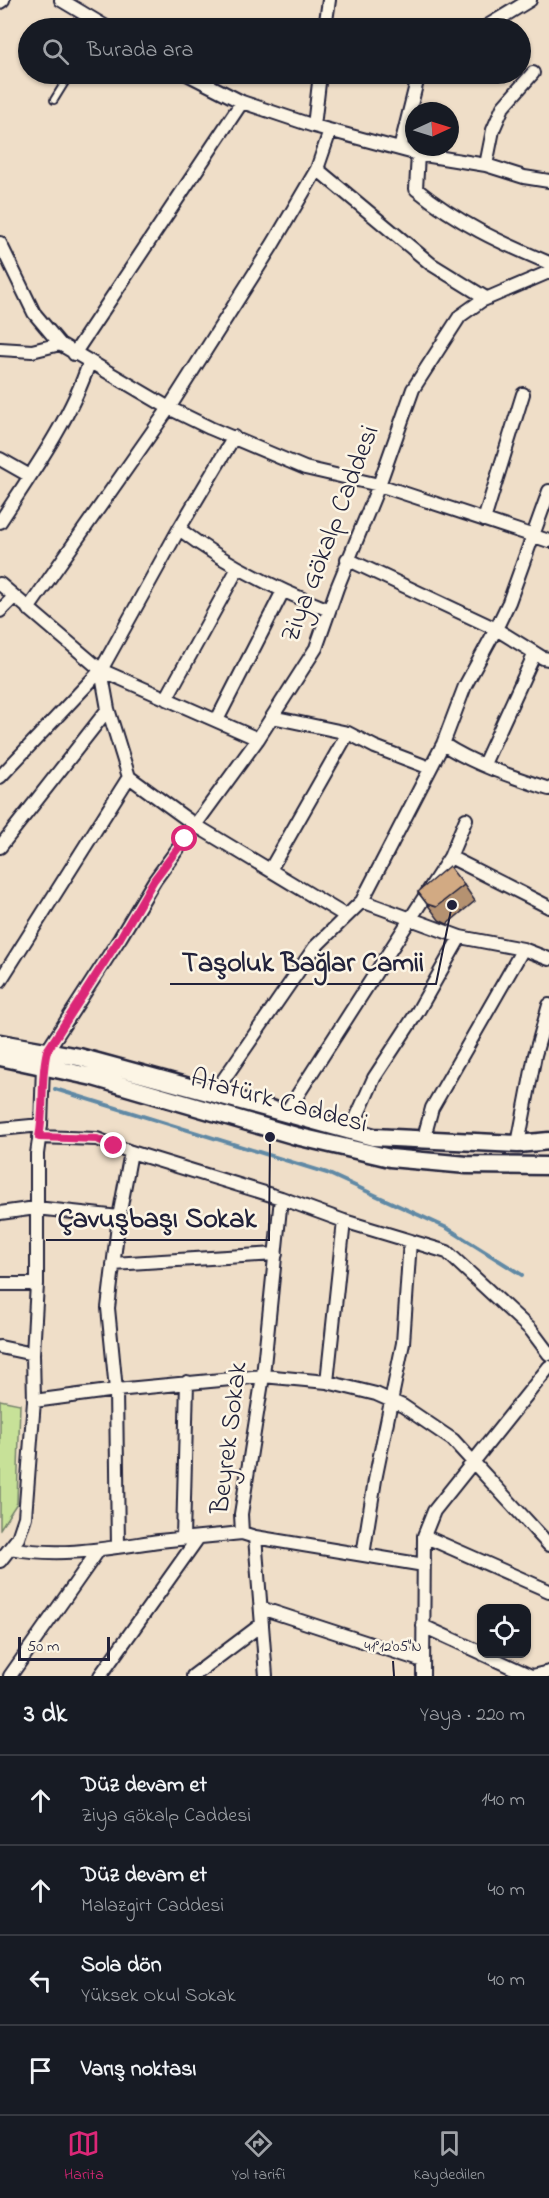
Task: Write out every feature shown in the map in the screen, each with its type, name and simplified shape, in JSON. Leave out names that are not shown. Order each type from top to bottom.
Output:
[{"type":"main road","name":"Atatürk Caddesi","points":[[0,1043],[93,1077],[296,1136],[390,1158],[467,1165],[549,1166]]},
{"type":"main road","name":"Atatürk Caddesi","points":[[0,1057],[79,1056],[373,1137],[518,1144],[549,1141]]},
{"type":"street","points":[[61,0],[89,18]]},
{"type":"street","points":[[326,18],[329,0]]},
{"type":"street","points":[[500,18],[530,0]]},
{"type":"street","points":[[207,84],[242,102],[330,131],[405,150]]},
{"type":"street","points":[[314,126],[319,84]]},
{"type":"street","points":[[400,149],[416,84]]},
{"type":"street","points":[[486,165],[493,130],[503,107],[523,84]]},
{"type":"street","points":[[74,354],[242,102]]},
{"type":"street","points":[[28,609],[169,408],[273,244],[317,169],[330,131]]},
{"type":"street","points":[[418,156],[416,189],[441,209],[485,236],[549,263]]},
{"type":"street","points":[[430,156],[486,165],[524,177],[549,181]]},
{"type":"street","points":[[317,169],[431,264],[486,298]]},
{"type":"street","points":[[0,243],[34,313],[60,344],[169,408],[305,468],[379,485],[549,541]]},
{"type":"street","name":"Ziya Gökalp Caddesi","points":[[45,1058],[154,880],[258,739],[316,648],[347,559],[379,485],[413,388],[460,316],[486,298],[549,272]]},
{"type":"street","points":[[0,349],[32,351],[60,344]]},
{"type":"street","points":[[0,522],[30,476],[81,386],[89,363]]},
{"type":"street","points":[[484,520],[523,394]]},
{"type":"street","points":[[0,777],[101,670],[179,529],[234,437]]},
{"type":"street","points":[[0,459],[30,476]]},
{"type":"street","points":[[215,1092],[315,947],[362,901],[443,744],[465,686],[509,602],[549,491]]},
{"type":"street","points":[[179,529],[208,551],[238,568],[283,591],[329,610]]},
{"type":"street","points":[[347,559],[496,629],[536,653],[549,658]]},
{"type":"street","points":[[166,699],[238,568]]},
{"type":"street","points":[[0,584],[101,670],[258,739]]},
{"type":"street","points":[[217,720],[283,591]]},
{"type":"street","points":[[0,611],[14,597]]},
{"type":"street","points":[[484,764],[536,653]]},
{"type":"street","points":[[101,670],[108,709],[129,777],[195,825],[346,916]]},
{"type":"street","points":[[0,847],[108,709]]},
{"type":"street","points":[[272,717],[348,733],[375,747],[430,768]]},
{"type":"street","points":[[270,870],[348,733]]},
{"type":"street","points":[[443,744],[499,772],[549,789]]},
{"type":"street","points":[[0,981],[129,777]]},
{"type":"street","points":[[286,1113],[450,857],[466,819]]},
{"type":"street","points":[[450,857],[549,907]]},
{"type":"street","points":[[362,901],[460,937],[523,949],[549,959]]},
{"type":"street","points":[[350,1132],[374,1078],[418,1011],[460,937]]},
{"type":"street","points":[[423,1141],[432,1108],[523,949]]},
{"type":"street","points":[[518,1144],[535,1055],[549,1005]]},
{"type":"street","points":[[0,1561],[18,1538],[25,1517],[34,1401],[36,1208],[45,1058]]},
{"type":"street","points":[[0,1129],[40,1131],[97,1139],[131,1152],[281,1198],[344,1221],[447,1252],[531,1330],[549,1354]]},
{"type":"street","points":[[118,1546],[116,1390],[108,1308],[119,1217],[131,1152]]},
{"type":"street","name":"Beyrek Sokak","points":[[266,1676],[255,1538],[242,1533],[241,1514],[263,1376],[281,1198]]},
{"type":"street","points":[[0,1213],[36,1208],[119,1217]]},
{"type":"street","points":[[327,1382],[344,1221]]},
{"type":"street","points":[[363,1555],[403,1343],[410,1241]]},
{"type":"street","points":[[113,1264],[276,1254]]},
{"type":"street","points":[[0,1284],[37,1284]]},
{"type":"street","points":[[0,1347],[33,1354]]},
{"type":"street","points":[[423,1676],[423,1536],[434,1510],[549,1366]]},
{"type":"street","points":[[34,1401],[187,1382],[263,1376],[327,1382],[376,1394],[453,1440],[549,1545]]},
{"type":"street","points":[[183,1538],[187,1382]]},
{"type":"street","points":[[11,1548],[34,1553],[98,1551],[118,1546],[242,1533]]},
{"type":"street","points":[[423,1536],[549,1591]]},
{"type":"street","points":[[100,1676],[198,1538]]},
{"type":"street","points":[[255,1538],[424,1565]]},
{"type":"street","points":[[0,1667],[13,1675],[98,1551]]},
{"type":"street","points":[[261,1608],[423,1661]]},
{"type":"street","points":[[193,1676],[262,1624]]},
{"type":"street","points":[[423,1626],[477,1651]]},
{"type":"street","points":[[493,1658],[532,1676],[549,1672]]},
{"type":"lane","points":[[54,100],[64,84]]},
{"type":"green space","points":[[0,1400],[20,1404],[17,1503],[0,1529]]},
{"type":"building","points":[[449,866],[464,885],[436,907],[427,904],[418,892]]},
{"type":"waterway","points":[[55,1089],[327,1173],[447,1228],[522,1275]]},
{"type":"place","name":"Taşoluk Bağlar Camii","points":[[452,905]]},
{"type":"place","name":"Çavuşbaşı Sokak","points":[[270,1137]]},
{"type":"route","points":[[114,1146],[97,1139],[39,1137],[42,1125],[43,1066],[47,1051],[120,938],[154,880],[185,839]]}]
